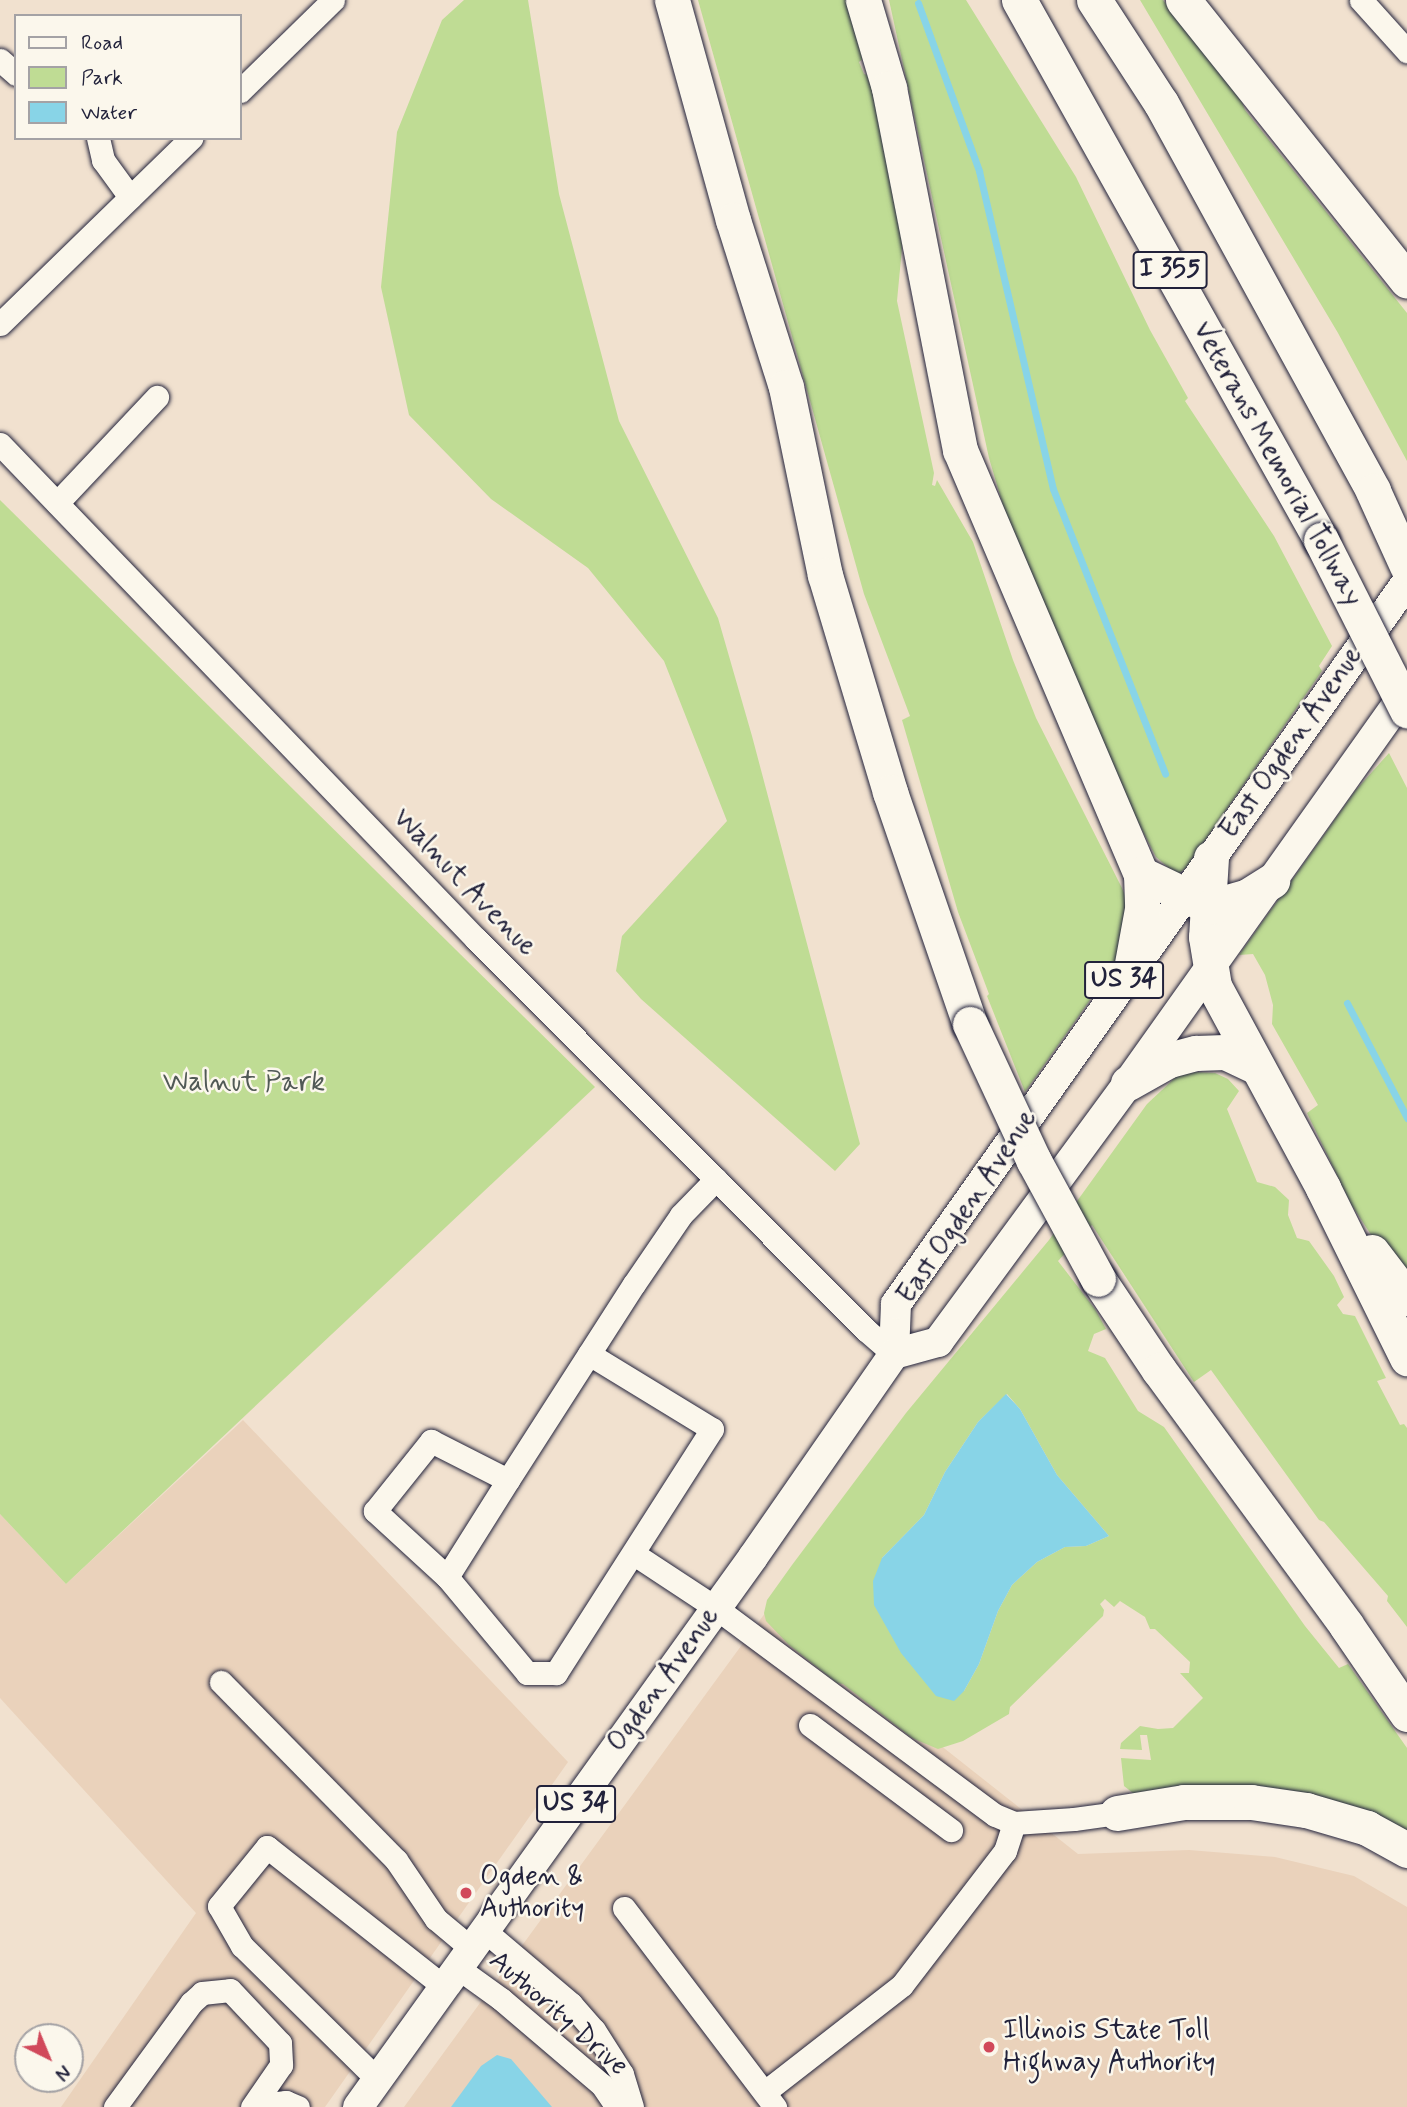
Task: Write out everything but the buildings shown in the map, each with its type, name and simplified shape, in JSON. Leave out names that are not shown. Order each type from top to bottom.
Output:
[{"type":"highway","points":[[672,0],[733,220],[786,387],[825,575],[890,792],[971,1024],[1034,1161],[1098,1279],[1159,1370],[1346,1625],[1407,1714]]},
{"type":"highway","points":[[863,0],[889,88],[960,450],[1141,874],[1142,909],[1131,969]]},
{"type":"highway","name":"Veterans Memorial Tollway","points":[[1019,0],[1321,540],[1407,710]]},
{"type":"highway","name":"I 355","points":[[1094,0],[1161,103],[1373,491],[1407,566]]},
{"type":"highway","points":[[1183,0],[1407,281]]},
{"type":"highway","points":[[1373,491],[1407,547]]},
{"type":"highway","points":[[1211,858],[1196,902],[1206,937],[1214,986],[1323,1188],[1407,1358]]},
{"type":"highway","points":[[1141,874],[1196,902],[1246,897],[1272,881]]},
{"type":"highway","points":[[1128,1083],[1169,1060],[1196,1053],[1225,1052],[1256,1068]]},
{"type":"highway","points":[[1323,1188],[1407,1298]]},
{"type":"highway","points":[[1346,1625],[1407,1694]]},
{"type":"highway","points":[[1117,1813],[1184,1802],[1251,1802],[1306,1810],[1367,1828],[1407,1850]]},
{"type":"main road","name":"East Ogden Avenue","points":[[1211,858],[1407,582]]},
{"type":"main road","name":"East Ogden Avenue","points":[[1196,902],[1131,969],[896,1304],[894,1354],[938,1342],[1128,1083],[1407,691]]},
{"type":"main road","name":"Ogden Avenue","points":[[358,2107],[716,1608],[894,1354]]},
{"type":"street","points":[[242,89],[333,0]]},
{"type":"street","points":[[1361,0],[1407,51]]},
{"type":"street","points":[[0,60],[14,72]]},
{"type":"street","points":[[98,140],[103,160],[130,197]]},
{"type":"street","points":[[0,324],[189,140]]},
{"type":"street","points":[[57,503],[157,397]]},
{"type":"street","name":"Walnut Avenue","points":[[0,444],[476,939],[866,1330],[894,1354]]},
{"type":"street","points":[[447,1577],[681,1215],[716,1179]]},
{"type":"street","points":[[508,1480],[431,1441],[375,1511],[447,1577],[527,1673],[556,1673],[635,1554],[712,1429],[589,1354]]},
{"type":"street","points":[[635,1554],[716,1608],[972,1800],[1014,1823],[1117,1813]]},
{"type":"street","points":[[221,1682],[396,1860],[465,1959]]},
{"type":"street","points":[[810,1725],[951,1830]]},
{"type":"street","points":[[624,1908],[771,2099],[902,1985],[1005,1851],[1014,1823]]},
{"type":"street","points":[[378,2080],[242,1946],[219,1906],[267,1847],[465,1959]]},
{"type":"street","name":"Authority Drive","points":[[465,1959],[501,1999],[593,2078],[617,2107]]},
{"type":"street","name":"Authority Drive","points":[[465,1959],[571,2004],[594,2030],[621,2074],[632,2107]]},
{"type":"street","points":[[115,2107],[191,2003],[202,1993],[230,1990],[280,2043],[281,2064],[263,2104],[286,2102],[298,2107]]},
{"type":"shaded area","points":[[243,1420],[568,1762],[325,2107],[61,2107],[71,2093],[84,2093],[84,2074],[196,1913],[0,1698],[0,1514],[66,1584]]},
{"type":"shaded area","points":[[768,1609],[1078,1854],[1189,1850],[1275,1857],[1354,1876],[1407,1907],[1407,2107],[404,2107]]},
{"type":"green space","points":[[464,0],[528,0],[559,194],[619,421],[718,618],[860,1144],[835,1171],[641,999],[616,971],[622,936],[727,821],[664,661],[588,568],[491,499],[409,415],[381,287],[397,132],[442,20]]},
{"type":"green space","points":[[698,0],[850,0],[868,55],[859,62],[864,74],[873,77],[904,227],[897,301],[934,473],[932,485],[935,486],[937,480],[973,542],[1013,660],[1036,718],[1132,912],[1127,935],[1112,969],[1025,1092],[987,996],[989,994],[958,912],[902,720],[910,716],[864,594]]},
{"type":"green space","points":[[889,0],[966,0],[1076,177],[1150,330],[1188,398],[1185,401],[1274,536],[1332,646],[1319,666],[1322,671],[1186,868],[1177,875],[1156,857],[1124,795],[1020,563],[989,458]]},
{"type":"green space","points":[[1140,0],[1163,0],[1242,102],[1245,110],[1407,313],[1407,461],[1338,333]]},
{"type":"green space","name":"Walnut Park","points":[[0,500],[595,1087],[66,1584],[0,1514]]},
{"type":"green space","points":[[1389,753],[1407,788],[1407,1290],[1351,1204],[1307,1113],[1318,1105],[1272,1024],[1273,1005],[1265,975],[1253,954],[1239,955],[1355,791]]},
{"type":"green space","points":[[1195,1072],[1215,1073],[1228,1079],[1239,1091],[1227,1109],[1257,1182],[1275,1187],[1289,1200],[1288,1215],[1297,1238],[1309,1241],[1334,1276],[1344,1297],[1337,1305],[1343,1314],[1355,1316],[1386,1378],[1377,1381],[1400,1425],[1404,1424],[1407,1428],[1407,1627],[1387,1601],[1388,1596],[1324,1522],[1319,1520],[1211,1370],[1194,1382],[1092,1225],[1058,1261],[1095,1309],[1106,1329],[1094,1334],[1088,1351],[1105,1358],[1138,1411],[1164,1427],[1305,1626],[1339,1668],[1348,1664],[1407,1748],[1407,1840],[1138,1797],[1124,1786],[1121,1758],[1151,1760],[1147,1735],[1140,1735],[1142,1750],[1120,1749],[1121,1743],[1140,1726],[1173,1728],[1203,1698],[1180,1673],[1189,1673],[1190,1662],[1155,1629],[1150,1629],[1145,1617],[1120,1601],[1114,1607],[1105,1599],[1100,1604],[1104,1610],[1103,1616],[1010,1707],[1009,1714],[963,1741],[938,1749],[912,1738],[843,1684],[837,1683],[789,1645],[766,1621],[764,1613],[767,1600],[906,1413],[1049,1240],[1147,1104],[1177,1076]],"holes":[[[1007,1394],[1020,1409],[1057,1475],[1109,1536],[1086,1546],[1065,1547],[1037,1562],[1012,1585],[998,1611],[979,1664],[964,1691],[882,1558],[924,1515],[945,1472],[978,1422]]]},
{"type":"water","points":[[1006,1394],[1020,1409],[1057,1475],[1109,1536],[1086,1546],[1065,1547],[1037,1562],[1012,1585],[998,1611],[979,1664],[964,1691],[954,1701],[936,1696],[901,1653],[874,1605],[873,1581],[882,1558],[924,1515],[945,1472],[978,1422]]},
{"type":"water","points":[[497,2055],[511,2059],[552,2107],[451,2107],[481,2066]]},
{"type":"waterway","points":[[918,3],[979,171],[1053,489],[1165,774]]},
{"type":"waterway","points":[[1347,1003],[1407,1118]]},
{"type":"place","name":"Ogden & Authority","points":[[466,1893]]},
{"type":"place","name":"Illinois State Toll Highway Authority","points":[[989,2047]]}]
